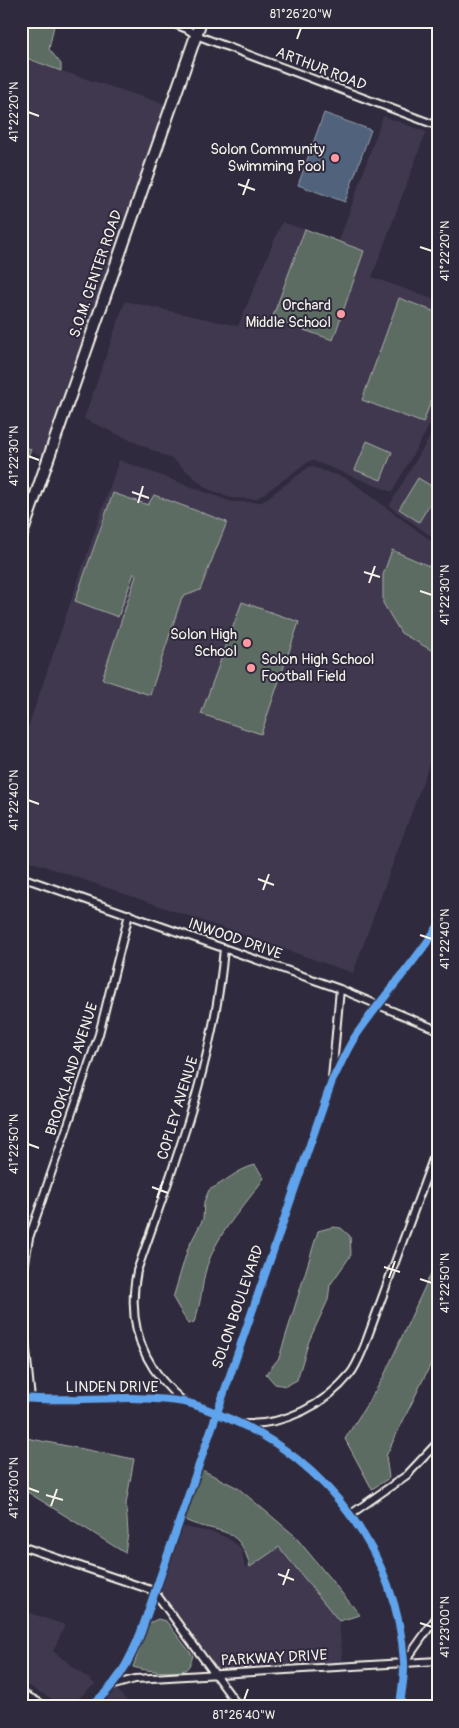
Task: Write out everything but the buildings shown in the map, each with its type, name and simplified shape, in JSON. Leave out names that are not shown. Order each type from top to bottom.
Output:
[{"type":"main road","name":"S.O.M. CENTER ROAD","points":[[21,537],[201,21]]},
{"type":"main road","points":[[21,1695],[43,1707]]},
{"type":"street","name":"ARTHUR ROAD","points":[[167,21],[196,35],[438,126]]},
{"type":"street","name":"INWOOD DRIVE","points":[[21,877],[340,989],[438,1030]]},
{"type":"street","name":"BROOKLAND AVENUE","points":[[21,1287],[29,1238],[98,1034],[129,914]]},
{"type":"street","name":"SOLON BOULEVARD","points":[[89,1707],[113,1686],[132,1655],[332,1081],[352,1042],[438,926]]},
{"type":"street","name":"COPLEY AVENUE","points":[[185,1402],[174,1393],[154,1370],[141,1346],[133,1319],[132,1294],[137,1271],[190,1119],[203,1074],[224,948]]},
{"type":"street","points":[[332,1081],[340,989]]},
{"type":"street","points":[[242,1424],[261,1425],[309,1409],[334,1392],[351,1373],[364,1347],[438,1145]]},
{"type":"street","points":[[21,1301],[31,1399]]},
{"type":"street","name":"LINDEN DRIVE","points":[[21,1398],[147,1399],[185,1402],[242,1424],[270,1439],[300,1460],[321,1479],[351,1514],[382,1570],[398,1621],[404,1662],[400,1707]]},
{"type":"street","points":[[351,1514],[407,1475],[438,1442]]},
{"type":"street","points":[[21,1546],[154,1591],[239,1707]]},
{"type":"street","points":[[404,1662],[438,1615]]},
{"type":"street","name":"PARKWAY DRIVE","points":[[113,1686],[135,1679],[438,1661]]},
{"type":"shaded area","points":[[21,52],[27,60],[171,106],[49,458],[21,448]]},
{"type":"shaded area","name":"Orchard Middle School","points":[[383,116],[426,132],[372,277],[438,301],[438,410],[392,492],[311,460],[256,499],[230,498],[206,488],[174,460],[84,419],[125,301],[238,326],[282,222],[339,241]]},
{"type":"shaded area","points":[[438,423],[438,541],[389,506]]},
{"type":"shaded area","name":"Solon High School","points":[[119,460],[232,502],[262,502],[310,466],[348,479],[438,546],[438,740],[353,973],[21,858],[21,748]]},
{"type":"shaded area","points":[[178,1526],[216,1533],[227,1538],[241,1548],[245,1568],[279,1547],[339,1621],[343,1666],[219,1673],[159,1591]]},
{"type":"shaded area","points":[[21,1610],[65,1625],[53,1651],[95,1684],[73,1703],[54,1700],[21,1682]]},
{"type":"shaded area","points":[[113,1685],[132,1707],[89,1707]]},
{"type":"green space","points":[[21,21],[55,21],[49,49],[61,64],[61,71],[26,58],[21,54]]},
{"type":"green space","points":[[305,229],[364,251],[333,340],[272,319]]},
{"type":"green space","points":[[399,298],[438,313],[438,382],[423,423],[362,400]]},
{"type":"green space","points":[[367,441],[392,452],[381,480],[355,470]]},
{"type":"green space","points":[[21,446],[31,449],[21,476]]},
{"type":"green space","points":[[418,478],[430,485],[434,497],[419,522],[399,509]]},
{"type":"green space","points":[[113,493],[148,505],[154,495],[227,522],[200,590],[182,597],[150,695],[102,679],[136,576],[134,573],[118,617],[75,601]]},
{"type":"green space","points":[[392,550],[438,570],[438,640],[433,651],[401,633],[383,603],[383,575]]},
{"type":"green space","name":"Solon High School Football Field","points":[[242,602],[299,622],[261,734],[201,714]]},
{"type":"green space","points":[[255,1165],[264,1178],[228,1226],[215,1247],[205,1273],[197,1314],[194,1322],[188,1324],[173,1298],[188,1248],[203,1219],[204,1202],[209,1190],[242,1170]]},
{"type":"green space","points":[[333,1227],[341,1228],[350,1236],[351,1255],[330,1285],[328,1300],[309,1341],[297,1380],[286,1386],[275,1384],[266,1374],[279,1358],[318,1231]]},
{"type":"green space","points":[[438,1258],[438,1349],[386,1456],[389,1478],[372,1489],[345,1439],[382,1380]]},
{"type":"green space","points":[[21,1437],[134,1459],[126,1504],[128,1533],[125,1553],[21,1488]]},
{"type":"green space","points":[[198,1468],[238,1488],[294,1535],[360,1615],[339,1621],[279,1547],[250,1567],[245,1552],[239,1542],[232,1536],[181,1518]]},
{"type":"green space","points":[[158,1619],[166,1621],[193,1656],[185,1670],[159,1672],[133,1667],[149,1623]]},
{"type":"water","name":"Solon Community Swimming Pool","points":[[324,113],[371,130],[345,202],[298,185]]},
{"type":"cycle path","points":[[89,1707],[107,1691],[121,1674],[141,1632],[332,1081],[353,1040],[438,926]]},
{"type":"cycle path","points":[[21,1398],[144,1398],[184,1402],[230,1419],[265,1437],[297,1459],[326,1486],[351,1516],[372,1549],[388,1585],[399,1623],[404,1662],[400,1707]]},
{"type":"place","name":"Solon Community Swimming Pool","points":[[335,158]]},
{"type":"place","name":"Orchard Middle School","points":[[341,314]]},
{"type":"place","name":"Solon High School","points":[[247,643]]},
{"type":"place","name":"Solon High School Football Field","points":[[251,668]]}]
